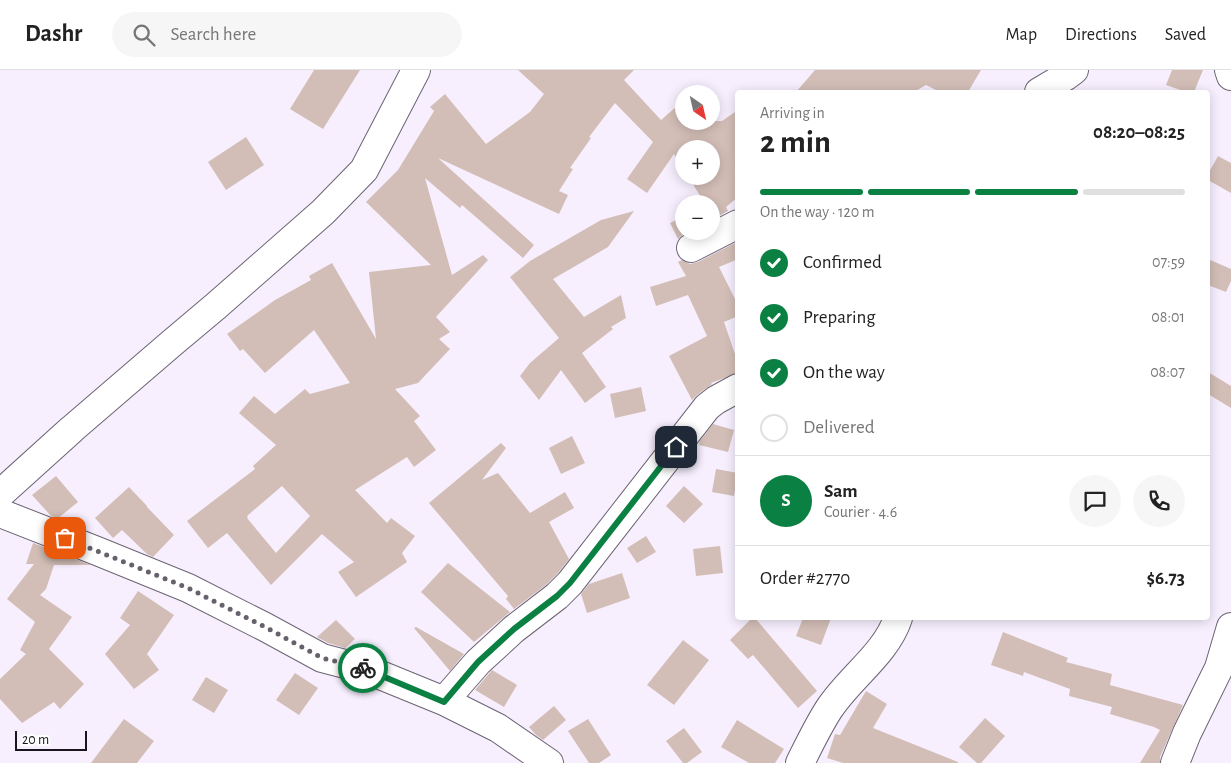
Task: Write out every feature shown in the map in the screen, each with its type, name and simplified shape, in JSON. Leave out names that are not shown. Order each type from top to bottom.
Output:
[{"type":"street","points":[[0,494],[330,205],[364,170],[416,70]]},
{"type":"street","points":[[1043,90],[1074,70]]},
{"type":"street","points":[[1230,70],[1231,76]]},
{"type":"street","points":[[691,248],[735,226]]},
{"type":"street","points":[[444,702],[478,662],[514,629],[557,596],[570,583],[707,407],[735,390]]},
{"type":"street","points":[[0,513],[97,550],[188,588],[322,658],[368,670],[444,702],[498,728],[549,763]]},
{"type":"street","points":[[800,763],[829,708],[880,650],[894,629],[897,620]]},
{"type":"street","points":[[1174,763],[1186,733],[1219,668],[1231,627]]},
{"type":"building","points":[[314,70],[360,70],[323,129],[290,109]]},
{"type":"building","points":[[518,70],[634,70],[624,80],[661,120],[675,108],[675,130],[720,130],[720,121],[735,112],[735,200],[726,207],[728,211],[720,215],[720,195],[700,195],[693,185],[720,185],[720,140],[675,140],[675,156],[674,154],[647,193],[627,179],[653,142],[615,103],[589,137],[591,138],[570,168],[573,169],[559,191],[568,195],[559,214],[438,158],[534,245],[523,258],[462,205],[460,208],[425,178],[452,275],[483,255],[488,260],[436,317],[450,332],[439,339],[450,349],[418,383],[395,389],[420,416],[414,421],[436,450],[414,467],[407,457],[355,490],[387,523],[391,518],[415,536],[402,553],[407,562],[356,597],[338,572],[354,562],[322,534],[271,585],[227,533],[208,548],[187,521],[255,469],[253,466],[276,445],[239,413],[254,396],[275,414],[305,389],[310,394],[350,383],[314,330],[265,373],[243,349],[240,351],[227,334],[275,300],[311,280],[309,276],[332,263],[376,339],[369,272],[431,265],[366,202],[398,170],[434,111],[430,107],[445,94],[486,144],[530,112],[544,94]],"holes":[[[282,486],[310,516],[276,553],[247,518]]]},
{"type":"building","points":[[815,70],[981,70],[969,90],[936,90],[926,85],[917,90],[798,90]]},
{"type":"building","points":[[1172,70],[1203,70],[1195,90],[1180,90],[1166,85]]},
{"type":"building","points":[[246,137],[264,165],[226,190],[208,162]]},
{"type":"building","points":[[1218,156],[1231,163],[1231,193],[1210,181],[1210,170]]},
{"type":"building","points":[[634,211],[608,247],[553,279],[584,317],[621,295],[626,318],[611,327],[613,329],[582,353],[606,387],[585,403],[561,370],[539,400],[520,376],[530,363],[559,338],[510,277],[530,261],[601,220]]},
{"type":"building","points":[[675,220],[675,233],[670,223]]},
{"type":"building","points":[[735,243],[735,260],[719,267],[735,299],[735,317],[724,322],[735,354],[735,374],[711,383],[692,400],[669,356],[707,336],[688,295],[656,306],[650,287],[686,276],[678,262],[682,260],[690,264],[698,262]]},
{"type":"building","points":[[1210,260],[1231,269],[1231,281],[1226,292],[1210,286]]},
{"type":"building","points":[[1210,373],[1231,386],[1231,408],[1210,395]]},
{"type":"building","points":[[641,387],[646,411],[615,418],[610,394]]},
{"type":"building","points":[[713,424],[734,430],[728,452],[699,445]]},
{"type":"building","points":[[572,436],[585,463],[561,474],[549,448]]},
{"type":"building","points":[[501,443],[506,448],[482,480],[498,473],[530,513],[565,492],[574,508],[549,522],[569,559],[547,584],[514,609],[506,599],[508,596],[429,503]]},
{"type":"building","points":[[716,469],[735,472],[734,496],[712,492]]},
{"type":"building","points":[[56,476],[78,502],[57,519],[51,516],[32,495]]},
{"type":"building","points":[[684,486],[703,504],[684,523],[666,506]]},
{"type":"building","points":[[129,487],[174,535],[153,557],[147,554],[122,530],[113,538],[95,518]]},
{"type":"building","points":[[646,536],[656,552],[637,563],[627,548]]},
{"type":"building","points":[[33,543],[91,565],[54,565],[46,589],[40,595],[72,617],[49,649],[84,684],[60,709],[54,702],[22,723],[0,699],[0,679],[26,654],[20,650],[35,622],[7,599],[34,564],[26,564]]},
{"type":"building","points":[[720,546],[723,573],[696,576],[693,549]]},
{"type":"building","points":[[448,563],[510,612],[474,642],[421,592]]},
{"type":"building","points":[[622,573],[630,598],[587,613],[581,594],[589,584]]},
{"type":"building","points":[[138,591],[174,615],[147,654],[159,670],[134,689],[105,654],[130,625],[120,618]]},
{"type":"building","points":[[336,620],[355,639],[345,648],[328,643],[317,637]]},
{"type":"building","points":[[750,620],[757,620],[817,691],[798,708],[753,655],[748,659],[730,640]]},
{"type":"building","points":[[802,620],[830,620],[821,645],[796,636]]},
{"type":"building","points":[[416,627],[464,654],[450,671],[414,628]]},
{"type":"building","points":[[1003,632],[1068,658],[1066,662],[1112,674],[1110,685],[1183,705],[1160,757],[1160,763],[1140,763],[1160,730],[1110,714],[1112,707],[1069,696],[1070,689],[1024,672],[1023,676],[991,665]]},
{"type":"building","points":[[683,640],[709,660],[674,705],[647,685]]},
{"type":"building","points":[[492,670],[517,685],[504,707],[475,690]]},
{"type":"building","points":[[295,673],[318,688],[299,715],[276,700]]},
{"type":"building","points":[[206,677],[228,690],[214,713],[192,700]]},
{"type":"building","points":[[866,691],[887,704],[873,728],[958,763],[843,763],[827,758],[835,734],[840,735]]},
{"type":"building","points":[[554,706],[566,720],[543,740],[529,727]]},
{"type":"building","points":[[985,718],[1005,736],[981,763],[977,763],[959,747]]},
{"type":"building","points":[[124,719],[154,741],[137,763],[91,763]]},
{"type":"building","points":[[588,719],[611,755],[599,763],[589,763],[568,731]]},
{"type":"building","points":[[737,720],[784,749],[775,763],[749,763],[721,747]]},
{"type":"building","points":[[684,728],[702,752],[687,763],[683,763],[666,741]]},
{"type":"way so far","points":[[65,538],[188,588],[322,658],[363,668]]},
{"type":"route","points":[[363,668],[444,702],[478,662],[514,629],[557,596],[570,583],[676,447]]}]
